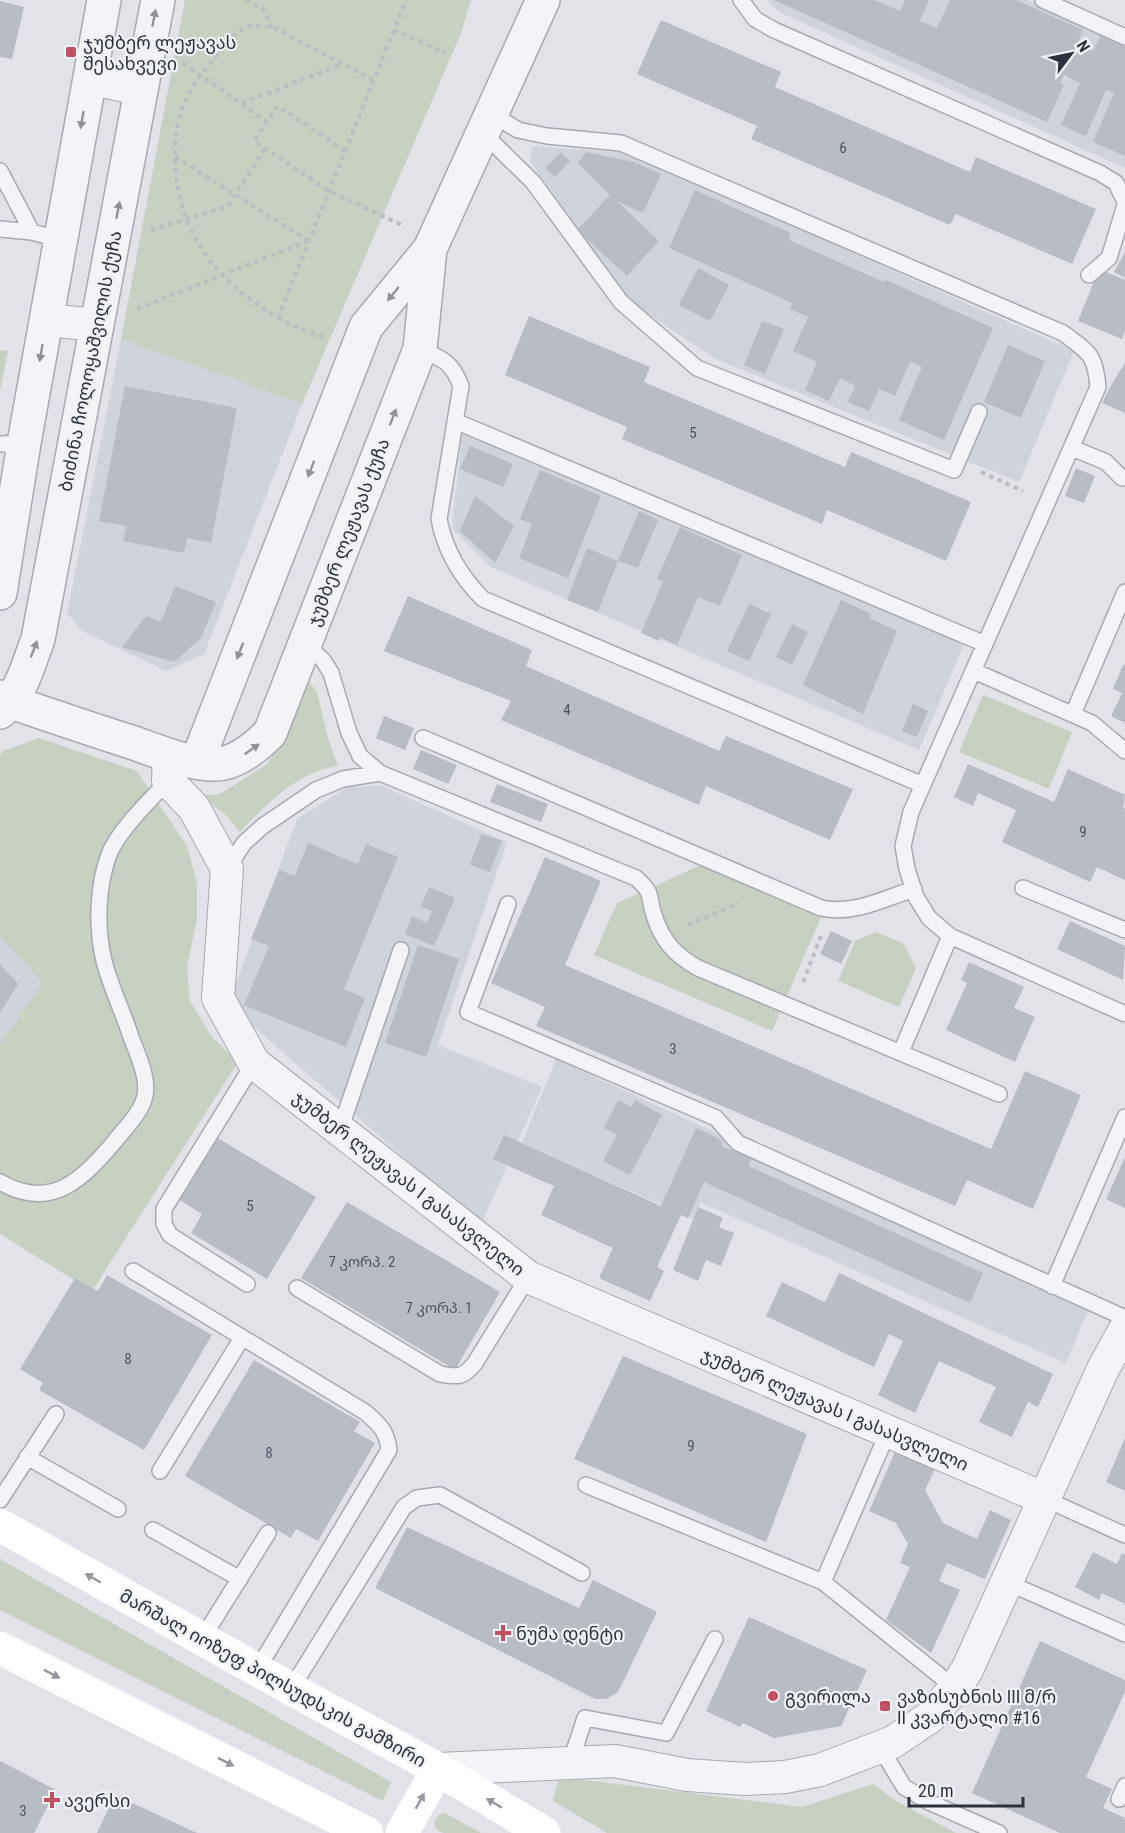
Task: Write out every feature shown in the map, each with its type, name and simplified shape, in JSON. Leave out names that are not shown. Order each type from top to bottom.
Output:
[{"type":"main road","name":"მარშალ იოზეფ პილსუდსკის გამზირი","points":[[0,1525],[438,1769],[544,1833]]},
{"type":"main road","points":[[0,1648],[368,1833]]},
{"type":"main road","points":[[402,1833],[438,1769]]},
{"type":"street","points":[[0,593],[12,443],[47,320],[46,236],[90,78],[104,0]]},
{"type":"street","name":"ბიძინა ჩოლოყაშვილის ქუჩა","points":[[4,704],[17,693],[38,639],[158,0]]},
{"type":"street","name":"ჯუმბერ ლეჟავას ქუჩა","points":[[178,766],[366,327],[432,244],[543,0]]},
{"type":"street","points":[[90,78],[141,90]]},
{"type":"street","name":"ჯუმბერ ლეჟავას ქუჩა","points":[[4,704],[178,766],[217,764],[238,757],[256,747],[270,733],[420,349],[432,244]]},
{"type":"street","points":[[47,320],[97,325]]},
{"type":"street","points":[[178,766],[194,808],[227,869]]},
{"type":"street","name":"ჯუმბერ ლეჟავას I გასასვლელი","points":[[227,869],[218,998],[254,1063],[528,1277],[1043,1498]]},
{"type":"street","points":[[438,1769],[615,1761],[687,1775],[745,1779],[785,1777],[820,1770],[893,1742],[930,1718],[967,1670],[1043,1498],[1123,1331]]},
{"type":"lane","points":[[741,0],[755,19],[774,30],[1100,172],[1116,183],[1125,203],[1109,258],[1089,275]]},
{"type":"lane","points":[[1043,0],[1125,37]]},
{"type":"lane","points":[[487,124],[536,134],[621,143],[1064,333],[1091,354],[1098,387],[911,812],[903,846],[907,869],[916,897],[929,918],[950,936],[1125,1014]]},
{"type":"lane","points":[[487,124],[533,182],[621,302],[697,368],[954,470],[979,412]]},
{"type":"lane","points":[[0,171],[46,236]]},
{"type":"lane","points":[[0,229],[46,236]]},
{"type":"lane","points":[[420,349],[443,359],[455,370],[461,386],[439,519],[443,540],[458,568],[470,586],[483,598],[924,785]]},
{"type":"lane","points":[[455,421],[986,644]]},
{"type":"lane","points":[[1072,448],[1106,462],[1122,478]]},
{"type":"lane","points":[[1072,714],[1125,592]]},
{"type":"lane","points":[[304,643],[323,660],[331,673],[349,733],[360,756],[380,773],[636,878],[646,888],[652,899],[652,912],[663,936],[677,956],[698,968],[999,1094]]},
{"type":"lane","points":[[974,671],[1092,723],[1125,751]]},
{"type":"lane","points":[[423,738],[821,909],[854,910],[914,889]]},
{"type":"lane","points":[[0,1182],[12,1189],[33,1195],[69,1186],[92,1168],[136,1115],[145,1095],[144,1072],[104,960],[100,931],[100,903],[104,872],[111,851],[136,815],[178,766]]},
{"type":"lane","points":[[227,869],[244,843],[263,826],[316,790],[343,779],[380,773]]},
{"type":"lane","points":[[1023,888],[1125,930]]},
{"type":"lane","points":[[508,904],[468,1012],[716,1118],[738,1143],[1052,1286],[1123,1331]]},
{"type":"lane","points":[[901,1052],[950,936]]},
{"type":"lane","points":[[340,1130],[401,950]]},
{"type":"lane","points":[[247,1284],[170,1235],[165,1224],[164,1209],[254,1063]]},
{"type":"lane","points":[[1052,1286],[1125,1118]]},
{"type":"lane","points":[[133,1272],[365,1412],[380,1425],[387,1436],[389,1450],[257,1670]]},
{"type":"lane","points":[[297,1288],[440,1374],[457,1377],[468,1371],[475,1363],[528,1277]]},
{"type":"lane","points":[[160,1471],[242,1338]]},
{"type":"lane","points":[[0,1500],[56,1414]]},
{"type":"lane","points":[[822,1582],[888,1432]]},
{"type":"lane","points":[[27,1457],[118,1509]]},
{"type":"lane","points":[[586,1485],[822,1582],[955,1688]]},
{"type":"lane","points":[[291,1689],[404,1507],[417,1497],[440,1495],[582,1573]]},
{"type":"lane","points":[[1043,1498],[1125,1535]]},
{"type":"lane","points":[[153,1530],[240,1579]]},
{"type":"lane","points":[[202,1639],[268,1533]]},
{"type":"lane","points":[[1006,1582],[1125,1634]]},
{"type":"lane","points":[[570,1763],[585,1718],[666,1733],[715,1639]]},
{"type":"lane","points":[[880,1747],[904,1787],[929,1802],[999,1833]]},
{"type":"path","points":[[246,0],[263,9],[272,28]]},
{"type":"path","points":[[278,318],[406,0]]},
{"type":"path","points":[[356,351],[278,318],[222,275],[208,259],[180,207],[174,177],[174,144],[187,94],[200,75],[237,33],[250,26],[272,28],[374,80]]},
{"type":"path","points":[[394,30],[446,52]]},
{"type":"path","points":[[150,40],[267,122]]},
{"type":"path","points":[[242,103],[344,64]]},
{"type":"path","points":[[345,151],[278,106],[254,141],[329,191],[432,244]]},
{"type":"path","points":[[114,231],[134,236],[228,206],[265,148]]},
{"type":"path","points":[[175,157],[309,241]]},
{"type":"path","points":[[97,325],[309,241]]},
{"type":"path","points":[[958,462],[1048,502]]},
{"type":"path","points":[[663,936],[773,888]]},
{"type":"path","points":[[792,1007],[832,910]]},
{"type":"shaded area","points":[[767,0],[1027,0],[1125,45],[1125,168],[779,12]]},
{"type":"shaded area","points":[[532,146],[628,153],[1074,351],[1019,482],[715,359],[625,298],[530,161]]},
{"type":"shaded area","points":[[121,339],[302,404],[204,654],[166,671],[82,631],[67,613]]},
{"type":"shaded area","points":[[462,434],[964,644],[919,750],[491,567],[452,528]]},
{"type":"shaded area","points":[[382,786],[507,842],[438,1045],[542,1087],[481,1224],[228,1005],[297,819],[348,787]]},
{"type":"shaded area","points":[[0,936],[42,983],[0,1044]]},
{"type":"shaded area","points":[[556,1059],[727,1138],[729,1146],[1089,1308],[1066,1363],[700,1202],[693,1219],[522,1143]]},
{"type":"green space","points":[[185,0],[471,0],[461,33],[302,404],[121,339]]},
{"type":"green space","points":[[0,350],[8,351],[0,391]]},
{"type":"green space","points":[[307,679],[317,692],[328,739],[338,766],[310,774],[284,790],[240,832],[224,813],[199,796],[220,794],[266,765],[284,739]]},
{"type":"green space","points":[[983,695],[1072,732],[1049,789],[959,752]]},
{"type":"green space","points":[[39,738],[137,771],[187,846],[197,883],[197,919],[187,966],[190,1001],[212,1037],[238,1062],[92,1291],[0,1234],[0,1044],[42,983],[0,936],[0,755],[3,751]]},
{"type":"green space","points":[[701,865],[821,917],[772,1031],[594,955],[617,903]]},
{"type":"green space","points":[[876,932],[904,944],[916,968],[899,1007],[838,981],[855,941]]},
{"type":"green space","points":[[0,1559],[391,1782],[383,1801],[0,1610]]},
{"type":"green space","points":[[577,1779],[802,1807],[873,1784],[898,1802],[956,1833],[607,1833],[553,1801],[558,1781]]},
{"type":"green space","points":[[445,1813],[481,1833],[443,1833],[436,1829],[434,1822],[438,1815]]},
{"type":"building","points":[[774,0],[874,0],[900,11],[905,0],[929,0],[920,21],[937,28],[950,0],[1016,0],[1083,30],[1077,44],[1093,51],[1100,36],[1125,47],[1125,156],[1093,142],[1114,93],[1106,90],[1086,136],[1061,125],[1080,83],[1064,75],[1060,83],[1064,85],[1047,122]]},
{"type":"building","points":[[0,1],[24,7],[12,59],[0,57]]},
{"type":"building","points":[[661,20],[781,72],[775,87],[970,172],[976,157],[1096,209],[1072,264],[956,214],[950,225],[751,139],[757,126],[637,74]]},
{"type":"building","points":[[561,152],[570,161],[555,177],[545,168]]},
{"type":"building","points":[[586,152],[634,162],[661,174],[643,213],[617,201],[659,241],[627,276],[577,230],[610,195],[578,163]]},
{"type":"building","points":[[695,190],[791,233],[789,240],[993,328],[944,440],[899,420],[922,367],[910,362],[895,396],[879,389],[869,411],[848,402],[855,386],[840,378],[829,401],[805,390],[817,362],[793,351],[808,317],[790,309],[792,303],[669,248]]},
{"type":"building","points":[[1125,252],[1125,278],[1114,272]]},
{"type":"building","points":[[698,268],[729,285],[710,321],[679,305]]},
{"type":"building","points":[[1099,269],[1125,280],[1125,331],[1122,339],[1078,321]]},
{"type":"building","points":[[529,316],[650,367],[644,382],[845,467],[851,452],[971,502],[946,561],[827,510],[822,524],[622,439],[627,427],[505,375]]},
{"type":"building","points":[[762,321],[784,329],[765,374],[744,365]]},
{"type":"building","points":[[1008,345],[1045,361],[1021,418],[984,402]]},
{"type":"building","points":[[1125,363],[1125,413],[1102,403]]},
{"type":"building","points":[[125,386],[237,408],[211,543],[187,538],[184,553],[123,541],[126,526],[99,521]]},
{"type":"building","points":[[470,446],[513,464],[503,487],[460,469]]},
{"type":"building","points":[[1076,468],[1095,476],[1084,503],[1065,496]]},
{"type":"building","points":[[540,470],[601,496],[568,578],[519,558],[532,524],[520,519]]},
{"type":"building","points":[[475,496],[514,526],[495,563],[460,531]]},
{"type":"building","points":[[639,511],[658,520],[638,568],[618,561]]},
{"type":"building","points":[[680,527],[742,555],[720,606],[698,597],[677,645],[660,637],[659,641],[641,633],[663,582],[657,579]]},
{"type":"building","points":[[587,548],[618,561],[598,612],[567,600]]},
{"type":"building","points":[[175,586],[216,602],[201,638],[174,662],[122,647],[146,616],[161,622]]},
{"type":"building","points":[[408,596],[532,650],[526,666],[719,751],[726,736],[853,789],[830,840],[706,786],[699,805],[501,720],[511,701],[384,651]]},
{"type":"building","points":[[841,600],[871,614],[869,618],[897,631],[863,714],[803,685]]},
{"type":"building","points":[[749,604],[771,614],[749,661],[727,651]]},
{"type":"building","points":[[792,624],[808,632],[792,665],[776,657]]},
{"type":"building","points":[[1125,665],[1125,723],[1111,716],[1122,693],[1113,689]]},
{"type":"building","points":[[913,704],[928,711],[917,737],[902,731]]},
{"type":"building","points":[[384,716],[414,728],[405,750],[376,738]]},
{"type":"building","points":[[421,750],[457,765],[448,784],[413,769]]},
{"type":"building","points":[[968,764],[1054,802],[1068,769],[1125,795],[1123,808],[1125,809],[1125,880],[1097,867],[1090,882],[1002,842],[1016,810],[978,793],[973,806],[954,797]]},
{"type":"building","points":[[497,784],[548,804],[541,822],[490,802]]},
{"type":"building","points":[[481,834],[502,841],[490,872],[470,865]]},
{"type":"building","points":[[308,843],[358,864],[366,844],[398,857],[344,989],[365,998],[346,1047],[244,1005],[269,946],[251,939],[279,870],[295,876]]},
{"type":"building","points":[[545,857],[601,881],[565,965],[991,1149],[1025,1071],[1081,1095],[1033,1209],[967,1180],[955,1206],[536,1026],[545,1007],[491,983]]},
{"type":"building","points":[[429,887],[455,898],[434,946],[405,934],[412,916],[427,923],[432,911],[421,906]]},
{"type":"building","points":[[1070,921],[1125,946],[1123,980],[1057,949]]},
{"type":"building","points":[[831,931],[852,941],[841,964],[820,954]]},
{"type":"building","points":[[418,945],[459,959],[426,1057],[385,1043]]},
{"type":"building","points":[[969,962],[1024,987],[1014,1008],[1035,1017],[1015,1062],[946,1030],[967,983],[961,980]]},
{"type":"building","points":[[0,964],[18,984],[0,1013]]},
{"type":"building","points":[[618,1100],[631,1107],[635,1100],[662,1115],[630,1175],[603,1161],[617,1135],[604,1128]]},
{"type":"building","points":[[696,1128],[723,1141],[721,1146],[752,1159],[748,1166],[983,1273],[970,1303],[704,1182],[688,1218],[681,1215],[657,1267],[664,1271],[650,1301],[599,1278],[613,1248],[541,1215],[554,1186],[493,1159],[504,1135],[661,1206]]},
{"type":"building","points":[[216,1137],[316,1197],[267,1279],[191,1233],[202,1214],[178,1199]]},
{"type":"building","points":[[1125,1157],[1125,1208],[1106,1199]]},
{"type":"building","points":[[347,1202],[500,1292],[455,1370],[301,1278]]},
{"type":"building","points":[[698,1207],[723,1218],[719,1227],[734,1233],[721,1266],[706,1260],[698,1281],[673,1270]]},
{"type":"building","points":[[839,1273],[1053,1374],[1038,1407],[1028,1402],[1012,1437],[979,1422],[996,1387],[939,1361],[915,1413],[878,1395],[903,1341],[889,1334],[874,1367],[766,1316],[782,1282],[825,1302]]},
{"type":"building","points":[[107,1275],[212,1335],[144,1450],[39,1390],[43,1383],[20,1369],[75,1278],[98,1291]]},
{"type":"building","points":[[623,1356],[807,1434],[766,1542],[574,1459]]},
{"type":"building","points":[[254,1360],[360,1422],[354,1431],[375,1443],[318,1541],[296,1529],[291,1538],[185,1476]]},
{"type":"building","points":[[1125,1438],[1125,1491],[1106,1482]]},
{"type":"building","points":[[895,1452],[935,1469],[925,1490],[943,1523],[977,1539],[990,1510],[1011,1520],[985,1579],[947,1563],[939,1581],[960,1590],[931,1653],[886,1620],[910,1567],[900,1563],[908,1544],[896,1523],[869,1511]]},
{"type":"building","points":[[407,1527],[579,1608],[593,1580],[657,1612],[618,1692],[606,1699],[595,1699],[375,1588]]},
{"type":"building","points":[[1093,1552],[1117,1564],[1122,1553],[1125,1555],[1125,1604],[1102,1593],[1099,1600],[1075,1587]]},
{"type":"building","points":[[749,1617],[867,1670],[841,1726],[774,1738],[743,1723],[740,1727],[706,1711]]},
{"type":"building","points":[[1040,1641],[1125,1680],[1125,1692],[1086,1777],[1112,1789],[1103,1808],[1125,1818],[1125,1833],[1060,1833],[972,1793]]},
{"type":"building","points":[[0,1761],[56,1790],[34,1833],[0,1833]]},
{"type":"building","points":[[115,1795],[197,1833],[97,1833]]},
{"type":"place","name":"ჯუმბერ ლეჟავას შესახვევი","points":[[71,52]]},
{"type":"place","name":"ნუმა დენტი","points":[[503,1633]]},
{"type":"place","name":"გვირილა","points":[[773,1696]]},
{"type":"place","name":"ვაზისუბნის III მ/რ II კვარტალი #16","points":[[885,1706]]},
{"type":"place","name":"ავერსი","points":[[52,1800]]}]
